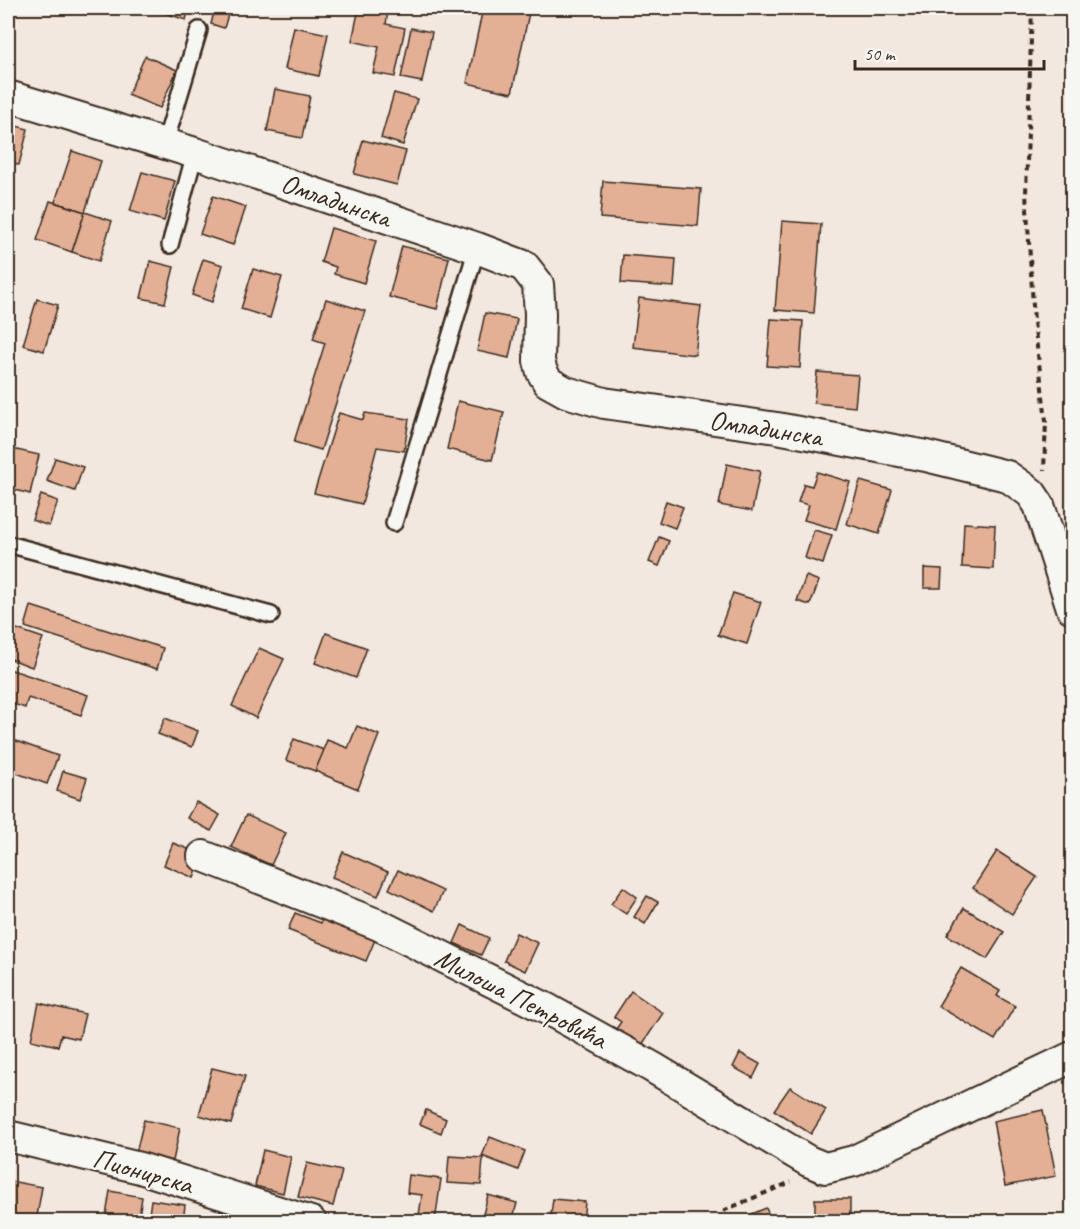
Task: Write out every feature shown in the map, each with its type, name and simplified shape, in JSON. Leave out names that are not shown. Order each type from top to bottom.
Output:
[{"type":"street","name":"Омладинска","points":[[8,96],[195,153],[524,266],[534,277],[540,295],[539,361],[548,382],[566,392],[604,403],[777,428],[926,456],[1007,476],[1031,493],[1039,505],[1072,608]]},
{"type":"street","name":"Милоша Петровића","points":[[203,856],[379,925],[539,1004],[652,1067],[787,1151],[825,1168]]},
{"type":"street","points":[[825,1168],[854,1161],[1072,1057]]},
{"type":"street","name":"Пионирска","points":[[8,1136],[140,1168],[311,1221]]},
{"type":"lane","points":[[165,144],[199,30]]},
{"type":"lane","points":[[170,245],[195,153]]},
{"type":"lane","points":[[394,523],[477,248]]},
{"type":"lane","points":[[8,544],[271,615]]},
{"type":"path","points":[[1031,493],[1044,469],[1046,421],[1034,322],[1026,193],[1032,8]]},
{"type":"path","points":[[721,1221],[725,1210],[825,1168]]},
{"type":"building","points":[[160,8],[189,8],[186,20],[159,11]]},
{"type":"building","points":[[215,8],[230,8],[224,28],[211,24]]},
{"type":"building","points":[[359,8],[388,11],[386,24],[405,28],[395,77],[373,73],[379,47],[352,41]]},
{"type":"building","points":[[483,8],[530,8],[512,93],[467,83]]},
{"type":"building","points":[[294,27],[328,34],[319,76],[285,69]]},
{"type":"building","points":[[411,28],[432,32],[422,82],[401,78]]},
{"type":"building","points":[[145,56],[177,70],[160,108],[128,95]]},
{"type":"building","points":[[275,89],[310,96],[302,138],[267,131]]},
{"type":"building","points":[[394,93],[417,99],[403,145],[381,138]]},
{"type":"building","points":[[8,124],[28,129],[19,165],[8,163]]},
{"type":"building","points":[[363,140],[406,151],[397,185],[354,174]]},
{"type":"building","points":[[72,151],[101,161],[85,212],[55,202]]},
{"type":"building","points":[[142,172],[175,181],[164,221],[130,211]]},
{"type":"building","points":[[603,181],[701,189],[698,226],[600,218]]},
{"type":"building","points":[[213,196],[246,207],[233,245],[200,234]]},
{"type":"building","points":[[50,201],[85,212],[72,252],[37,240]]},
{"type":"building","points":[[85,212],[112,221],[99,261],[72,252]]},
{"type":"building","points":[[782,221],[821,224],[814,313],[775,310]]},
{"type":"building","points":[[331,228],[376,241],[364,283],[334,274],[336,267],[321,262]]},
{"type":"building","points":[[402,246],[449,258],[437,309],[389,297]]},
{"type":"building","points":[[623,255],[676,259],[674,287],[621,283]]},
{"type":"building","points":[[203,259],[223,265],[212,302],[192,295]]},
{"type":"building","points":[[150,261],[174,267],[165,303],[141,298]]},
{"type":"building","points":[[253,269],[282,277],[270,318],[241,309]]},
{"type":"building","points":[[639,298],[701,306],[695,355],[633,347]]},
{"type":"building","points":[[37,299],[58,305],[44,351],[23,345]]},
{"type":"building","points":[[326,299],[365,311],[321,450],[294,442],[325,343],[313,339]]},
{"type":"building","points":[[485,313],[517,319],[509,358],[477,351]]},
{"type":"building","points":[[771,319],[803,321],[800,368],[767,366]]},
{"type":"building","points":[[817,372],[858,375],[855,407],[814,403]]},
{"type":"building","points":[[458,401],[504,412],[492,460],[447,449]]},
{"type":"building","points":[[339,413],[363,420],[365,413],[409,419],[404,451],[377,447],[362,504],[314,493]]},
{"type":"building","points":[[8,448],[39,455],[30,494],[8,488]]},
{"type":"building","points":[[55,458],[83,467],[75,491],[47,481]]},
{"type":"building","points":[[727,464],[760,471],[752,511],[719,505]]},
{"type":"building","points":[[817,472],[850,482],[836,529],[804,520],[809,505],[798,502],[804,484],[812,486]]},
{"type":"building","points":[[860,481],[892,490],[879,534],[847,524]]},
{"type":"building","points":[[41,495],[58,501],[49,526],[32,520]]},
{"type":"building","points":[[666,501],[683,507],[675,528],[659,522]]},
{"type":"building","points":[[964,523],[995,525],[993,569],[962,567]]},
{"type":"building","points":[[814,530],[832,535],[823,564],[805,558]]},
{"type":"building","points":[[659,537],[669,541],[659,566],[649,562]]},
{"type":"building","points":[[924,568],[942,569],[941,588],[924,588]]},
{"type":"building","points":[[806,576],[819,581],[810,605],[797,601]]},
{"type":"building","points":[[733,593],[761,602],[747,644],[718,635]]},
{"type":"building","points":[[31,606],[163,648],[157,669],[25,627]]},
{"type":"building","points":[[8,626],[43,638],[32,667],[8,658]]},
{"type":"building","points":[[326,633],[367,648],[356,678],[315,663]]},
{"type":"building","points":[[259,648],[284,659],[256,718],[232,706]]},
{"type":"building","points":[[9,669],[88,695],[81,715],[28,698],[25,708],[8,702]]},
{"type":"building","points":[[165,718],[198,731],[192,747],[158,734]]},
{"type":"building","points":[[357,726],[379,735],[358,789],[315,771],[327,740],[348,748]]},
{"type":"building","points":[[8,738],[58,756],[47,784],[8,770]]},
{"type":"building","points":[[294,739],[324,750],[315,771],[286,760]]},
{"type":"building","points":[[63,771],[87,778],[80,799],[57,791]]},
{"type":"building","points":[[196,802],[220,815],[211,831],[187,818]]},
{"type":"building","points":[[246,815],[286,833],[271,865],[231,847]]},
{"type":"building","points":[[173,843],[203,855],[194,878],[164,865]]},
{"type":"building","points":[[997,851],[1037,877],[1012,914],[973,888]]},
{"type":"building","points":[[343,852],[388,872],[378,896],[332,877]]},
{"type":"building","points":[[398,870],[443,891],[434,911],[389,889]]},
{"type":"building","points":[[623,887],[637,897],[626,914],[611,904]]},
{"type":"building","points":[[647,896],[658,902],[645,924],[634,917]]},
{"type":"building","points":[[964,908],[1004,932],[987,959],[947,935]]},
{"type":"building","points":[[295,913],[321,923],[325,914],[377,935],[366,961],[288,930]]},
{"type":"building","points":[[462,925],[489,938],[481,955],[454,943]]},
{"type":"building","points":[[516,933],[538,943],[525,971],[504,961]]},
{"type":"building","points":[[961,968],[1000,991],[997,996],[1015,1006],[995,1040],[938,1006]]},
{"type":"building","points":[[631,991],[663,1013],[642,1045],[616,1029],[621,1022],[614,1017]]},
{"type":"building","points":[[39,1003],[85,1014],[79,1039],[61,1035],[58,1046],[31,1040]]},
{"type":"building","points":[[740,1053],[760,1064],[753,1078],[733,1067]]},
{"type":"building","points":[[212,1068],[245,1076],[231,1124],[199,1115]]},
{"type":"building","points":[[790,1087],[826,1110],[811,1134],[774,1110]]},
{"type":"building","points":[[426,1110],[446,1119],[441,1133],[420,1124]]},
{"type":"building","points":[[1043,1110],[1056,1176],[1005,1186],[993,1121]]},
{"type":"building","points":[[144,1120],[180,1128],[173,1161],[136,1153]]},
{"type":"building","points":[[490,1137],[525,1151],[518,1170],[482,1156]]},
{"type":"building","points":[[263,1150],[291,1157],[283,1193],[255,1186]]},
{"type":"building","points":[[449,1156],[483,1158],[481,1185],[447,1183]]},
{"type":"building","points":[[307,1163],[342,1171],[333,1206],[298,1197]]},
{"type":"building","points":[[409,1175],[441,1179],[435,1222],[418,1222],[422,1195],[407,1193]]},
{"type":"building","points":[[10,1181],[42,1187],[36,1222],[8,1221]]},
{"type":"building","points":[[110,1191],[142,1197],[138,1222],[105,1222]]},
{"type":"building","points":[[488,1195],[517,1203],[512,1222],[481,1222]]},
{"type":"building","points":[[553,1199],[585,1202],[583,1222],[550,1222]]},
{"type":"building","points":[[815,1199],[850,1199],[850,1222],[815,1222]]},
{"type":"building","points":[[151,1200],[185,1205],[183,1222],[148,1222]]},
{"type":"building","points":[[766,1208],[772,1222],[747,1222],[745,1217]]}]
